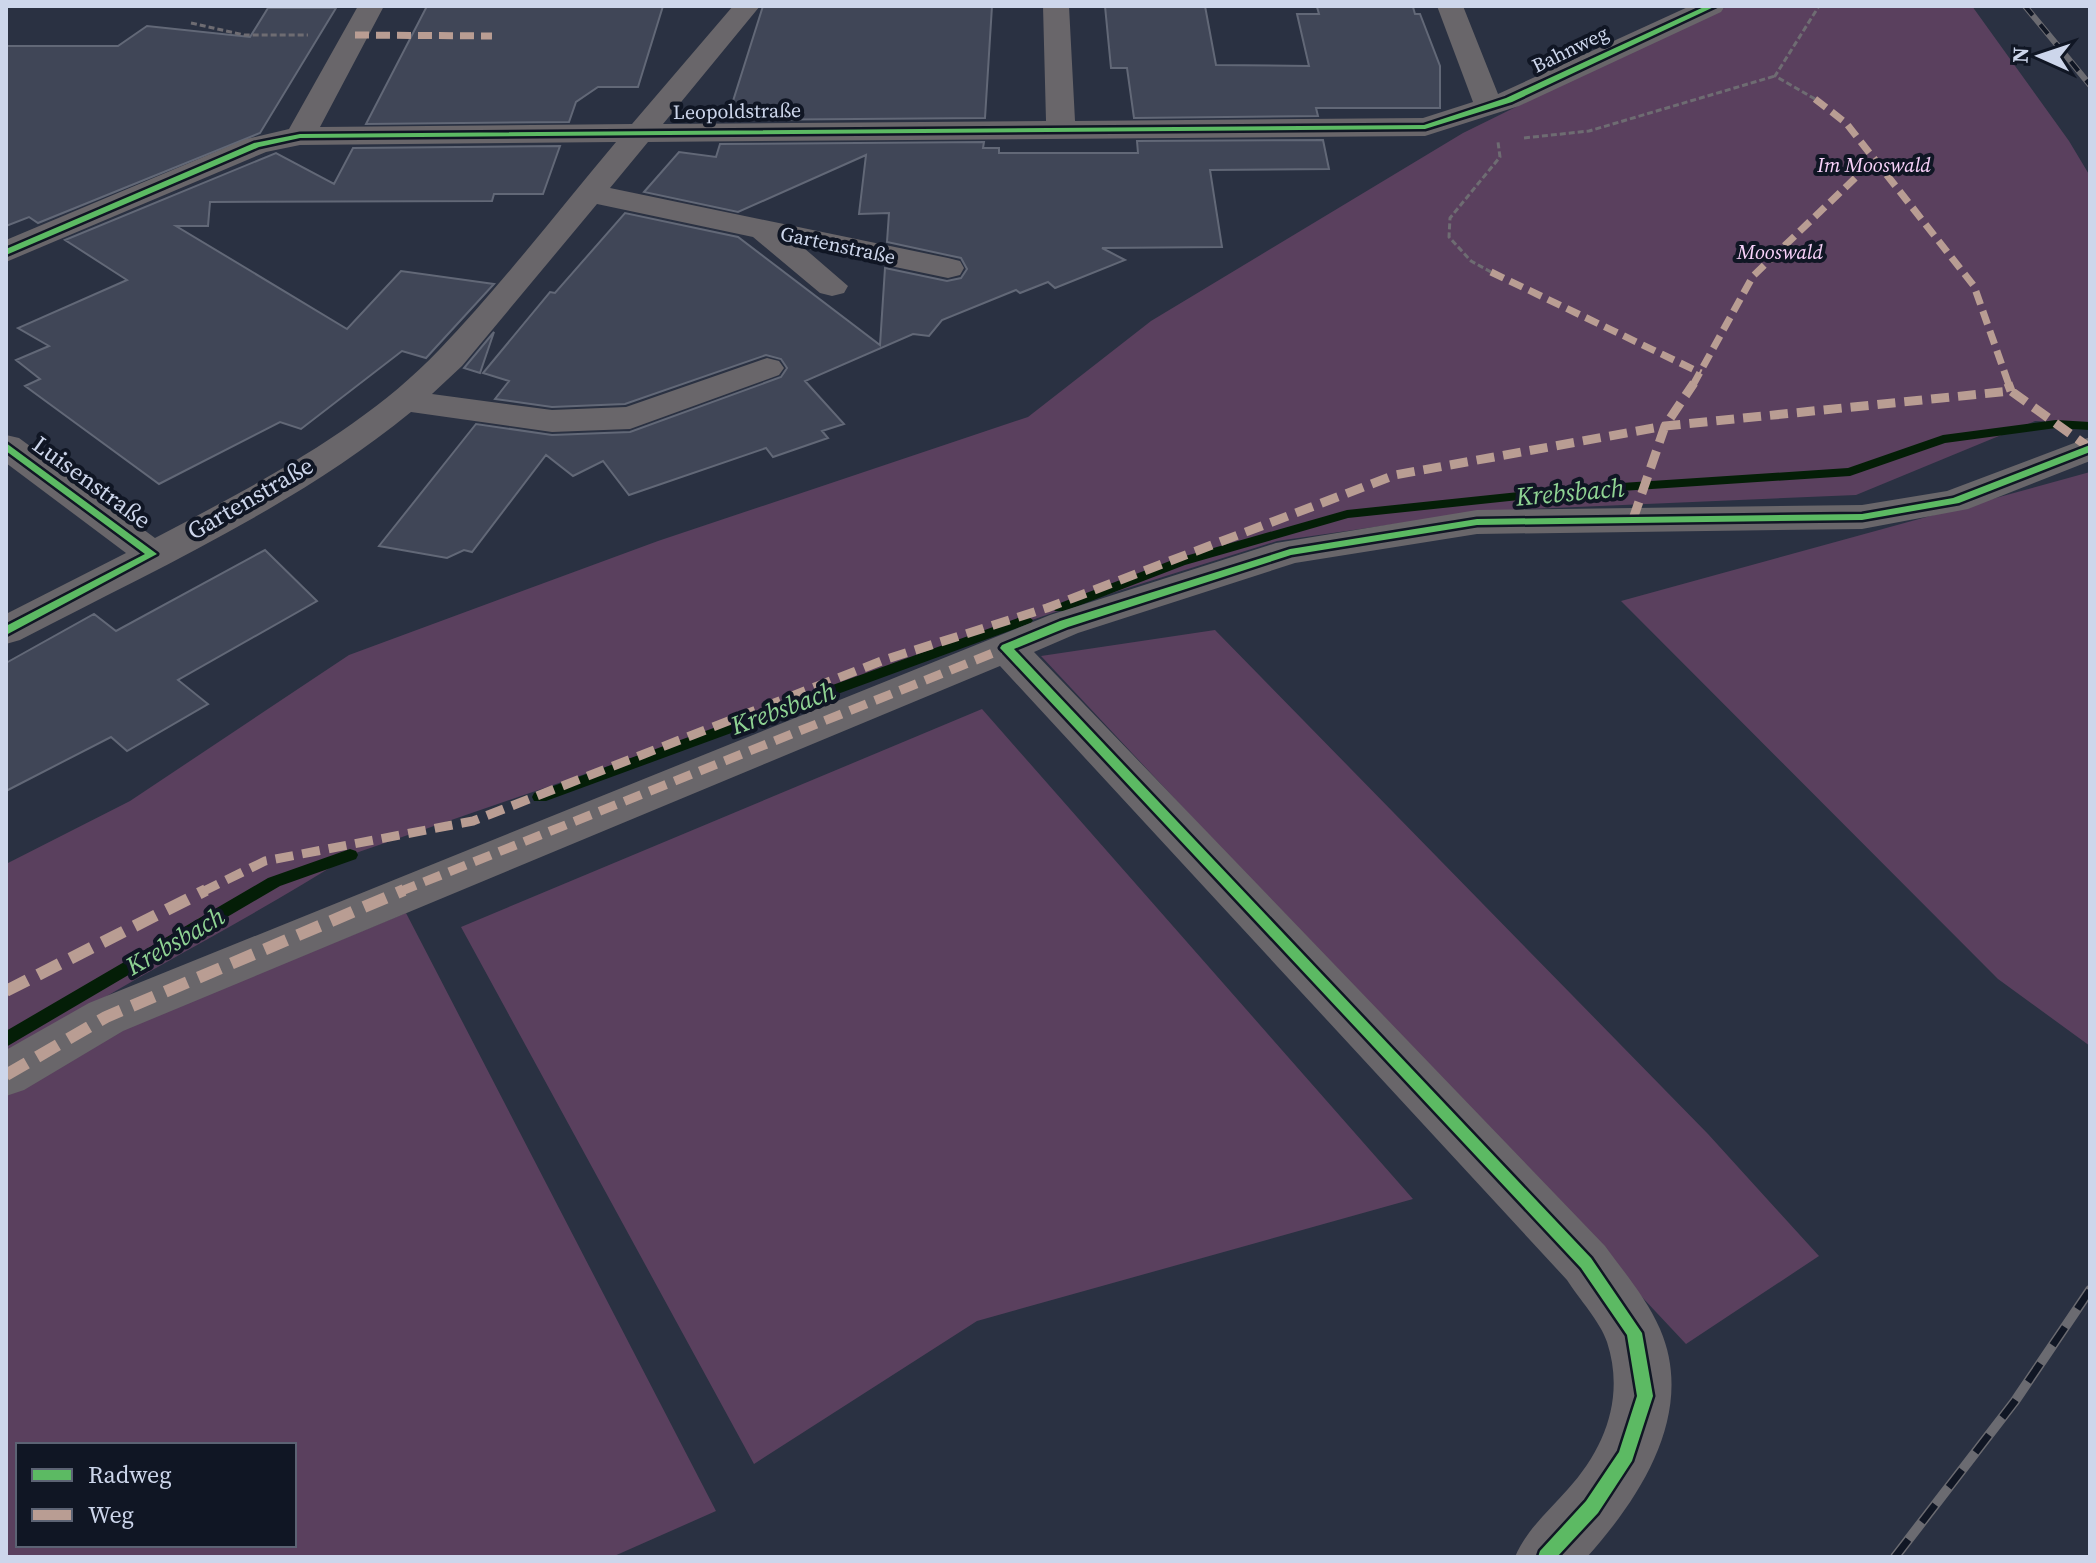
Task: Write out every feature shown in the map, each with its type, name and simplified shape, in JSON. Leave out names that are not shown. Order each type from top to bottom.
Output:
[{"type":"street","points":[[300,136],[371,6]]},
{"type":"street","name":"Gartenstraße","points":[[6,631],[266,493],[372,425],[402,400],[450,359],[747,6]]},
{"type":"street","points":[[1056,6],[1061,128]]},
{"type":"street","points":[[1450,6],[1488,105]]},
{"type":"street","name":"Bahnweg","points":[[1488,105],[1509,100],[1712,6]]},
{"type":"street","name":"Leopoldstraße","points":[[6,252],[257,145],[300,136],[1425,127],[1453,120],[1488,105]]},
{"type":"street","name":"Gartenstraße","points":[[588,193],[948,268]]},
{"type":"street","points":[[761,229],[832,286]]},
{"type":"street","points":[[402,400],[552,421],[630,418],[767,368]]},
{"type":"street","name":"Luisenstraße","points":[[6,446],[152,554]]},
{"type":"street","points":[[6,1075],[106,1017],[1064,624],[1290,552],[1477,522],[1862,517],[1955,501],[2090,448]]},
{"type":"street","points":[[1006,648],[1586,1263],[1634,1333],[1645,1396],[1626,1456],[1592,1507],[1546,1557]]},
{"type":"path","points":[[1513,139],[1589,131],[1775,76],[1819,6]]},
{"type":"path","points":[[191,23],[244,35],[355,35]]},
{"type":"path","points":[[1775,76],[1815,99]]},
{"type":"path","points":[[1453,120],[1498,141],[1500,157],[1450,218],[1449,237],[1471,261],[1491,272]]},
{"type":"green space","name":"Mooswald","points":[[1730,6],[1972,6],[2069,141],[2090,176],[2090,423],[2035,421],[1856,495],[1486,511],[1277,541],[1093,599],[350,855],[91,1005],[6,1058],[6,864],[130,801],[349,655],[658,541],[1028,417],[1151,321],[1463,133],[1695,19]]},
{"type":"green space","points":[[2090,472],[2090,1046],[1998,979],[1621,601]]},
{"type":"green space","points":[[1215,630],[1708,1134],[1819,1256],[1686,1344],[1041,656]]},
{"type":"green space","points":[[982,709],[1413,1199],[977,1321],[754,1464],[461,927]]},
{"type":"green space","points":[[406,913],[716,1511],[612,1557],[6,1557],[6,1091],[128,1027]]},
{"type":"building","points":[[427,6],[663,6],[638,87],[598,87],[576,102],[569,122],[366,124]]},
{"type":"building","points":[[763,6],[992,6],[985,118],[727,120]]},
{"type":"building","points":[[1105,6],[1205,6],[1216,65],[1309,66],[1297,14],[1319,14],[1317,7],[1413,7],[1415,14],[1420,14],[1440,66],[1440,108],[1316,108],[1318,116],[1134,118],[1127,68],[1111,68]]},
{"type":"building","points":[[268,8],[336,8],[260,133],[38,223],[29,217],[6,226],[6,46],[118,46],[147,26],[250,37]]},
{"type":"building","points":[[1323,140],[1329,169],[1210,170],[1222,247],[1102,248],[1125,260],[1055,288],[1048,282],[1020,293],[1016,290],[942,320],[929,336],[913,334],[805,381],[844,424],[822,431],[828,438],[773,457],[766,448],[629,495],[603,461],[573,476],[546,455],[472,552],[464,550],[447,558],[379,546],[476,424],[552,435],[630,432],[781,377],[787,368],[781,359],[766,355],[625,404],[552,407],[495,399],[509,381],[483,373],[550,292],[555,293],[625,213],[738,237],[880,345],[885,268],[947,281],[961,278],[967,269],[961,258],[887,242],[889,213],[859,214],[866,155],[738,212],[644,192],[679,152],[716,157],[720,144],[984,142],[983,148],[999,148],[999,153],[1138,153],[1137,141]]},
{"type":"building","points":[[560,146],[543,194],[494,194],[492,201],[210,202],[208,226],[176,226],[347,329],[401,271],[494,284],[426,358],[402,351],[301,429],[280,422],[159,484],[25,386],[40,379],[16,360],[49,346],[18,328],[127,280],[65,240],[276,153],[334,184],[353,148]]},
{"type":"building","points":[[494,332],[480,373],[464,368]]},
{"type":"building","points":[[265,550],[317,601],[178,680],[208,704],[127,751],[111,737],[6,791],[6,663],[94,614],[116,631]]},
{"type":"waterway","name":"Krebsbach","points":[[1060,608],[1180,562],[1347,514],[1576,490],[1850,472],[1943,439],[2056,424],[2090,426]]},
{"type":"waterway","name":"Krebsbach","points":[[540,797],[1026,620]]},
{"type":"waterway","name":"Krebsbach","points":[[6,1040],[274,882],[350,855]]},
{"type":"railway","points":[[2025,6],[2090,85]]},
{"type":"railway","points":[[1895,1557],[2015,1401],[2090,1290]]},
{"type":"marked path","points":[[355,35],[492,36]]},
{"type":"marked path","points":[[1815,99],[1846,123],[1974,286],[2011,391]]},
{"type":"marked path","points":[[1633,519],[1665,426],[1701,373],[1753,276],[1874,160]]},
{"type":"marked path","points":[[1491,272],[1701,373]]},
{"type":"marked path","points":[[6,991],[265,861],[473,821],[884,660],[1047,608],[1395,475],[1665,426],[2011,391],[2090,448]]},
{"type":"marked path","points":[[6,1075],[106,1017],[385,898],[1013,645]]},
{"type":"cycle path","points":[[6,252],[257,145],[300,136],[1425,127],[1509,100],[1712,6]]},
{"type":"cycle path","points":[[6,446],[152,554],[6,631]]},
{"type":"cycle path","points":[[1546,1557],[1592,1507],[1626,1456],[1645,1396],[1634,1333],[1586,1263],[1006,648],[1064,624],[1290,552],[1477,522],[1862,517],[1955,501],[2090,448]]},
{"type":"park label","name":"Im Mooswald","points":[[1874,165]]}]
